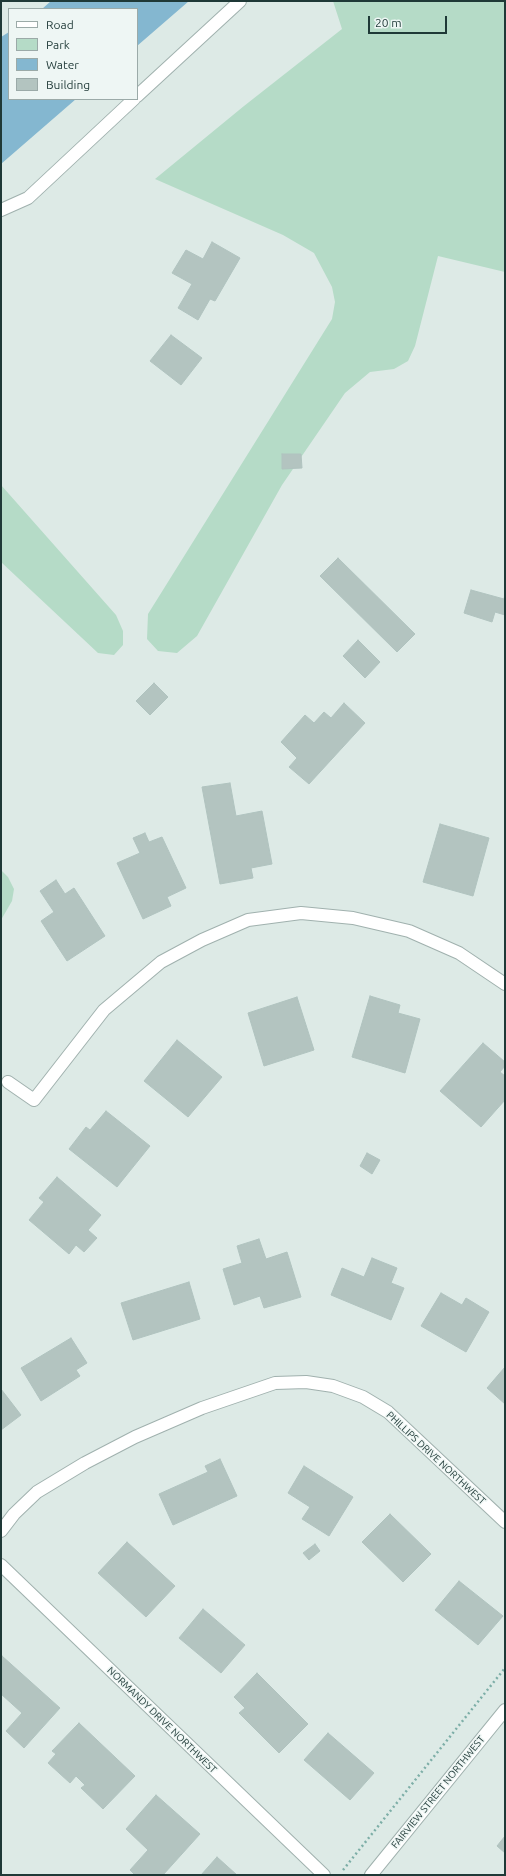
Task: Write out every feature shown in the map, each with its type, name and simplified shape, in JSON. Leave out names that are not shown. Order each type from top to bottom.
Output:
[{"type":"street","points":[[138,95],[240,1]]},
{"type":"street","points":[[1,210],[28,198],[133,100]]},
{"type":"street","points":[[8,1082],[34,1100],[104,1010],[161,962],[202,940],[248,920],[301,913],[353,918],[409,931],[459,953],[505,984]]},
{"type":"street","name":"PHILLIPS DRIVE NORTHWEST","points":[[1,1531],[14,1514],[37,1492],[85,1463],[135,1437],[202,1408],[275,1383],[306,1382],[333,1386],[356,1394],[388,1412],[505,1522]]},
{"type":"street","name":"NORMANDY DRIVE NORTHWEST","points":[[1,1565],[324,1875]]},
{"type":"street","name":"FAIRVIEW STREET NORTHWEST","points":[[370,1875],[505,1710]]},
{"type":"path","points":[[338,1875],[505,1668]]},
{"type":"green space","points":[[333,1],[505,1],[505,272],[438,256],[415,346],[408,361],[394,369],[370,372],[345,393],[282,485],[197,636],[177,653],[158,651],[147,639],[148,614],[332,319],[335,302],[332,287],[314,253],[283,235],[155,179],[244,106],[342,29]]},
{"type":"green space","points":[[1,485],[116,615],[123,631],[123,645],[114,655],[98,653],[1,562]]},
{"type":"green space","points":[[1,870],[8,877],[14,889],[12,901],[1,920]]},
{"type":"water","points":[[51,1],[189,1],[138,45],[138,8],[43,8]]},
{"type":"water","points":[[8,33],[8,100],[75,100],[1,164],[1,37]]},
{"type":"building","points":[[212,242],[240,258],[215,301],[210,299],[198,320],[178,308],[192,284],[172,273],[186,250],[203,259]]},
{"type":"building","points":[[171,335],[202,358],[181,385],[150,361]]},
{"type":"building","points":[[282,454],[301,454],[302,468],[282,469]]},
{"type":"building","points":[[338,558],[415,634],[397,652],[320,576]]},
{"type":"building","points":[[471,590],[504,599],[505,594],[505,615],[495,612],[492,622],[464,613]]},
{"type":"building","points":[[358,640],[380,662],[365,678],[343,656]]},
{"type":"building","points":[[154,683],[168,697],[150,715],[136,701]]},
{"type":"building","points":[[344,703],[365,723],[309,784],[289,767],[297,758],[281,742],[305,715],[314,723],[324,712],[331,718]]},
{"type":"building","points":[[230,783],[236,816],[262,811],[272,864],[251,868],[253,878],[220,884],[202,787]]},
{"type":"building","points":[[440,824],[489,838],[473,896],[423,882]]},
{"type":"building","points":[[145,833],[149,842],[162,837],[186,888],[167,897],[171,906],[143,919],[117,863],[140,853],[133,838]]},
{"type":"building","points":[[56,880],[65,894],[74,888],[105,936],[67,961],[41,921],[54,912],[40,891]]},
{"type":"building","points":[[370,996],[400,1005],[398,1013],[420,1019],[405,1073],[352,1057]]},
{"type":"building","points":[[297,997],[314,1050],[264,1066],[248,1013]]},
{"type":"building","points":[[177,1040],[222,1077],[188,1117],[144,1081]]},
{"type":"building","points":[[483,1043],[505,1062],[505,1066],[500,1072],[505,1076],[505,1100],[481,1127],[440,1091]]},
{"type":"building","points":[[106,1111],[150,1146],[117,1187],[69,1149],[86,1127],[90,1130]]},
{"type":"building","points":[[367,1153],[380,1160],[372,1174],[360,1166]]},
{"type":"building","points":[[57,1177],[101,1215],[88,1230],[97,1238],[84,1252],[76,1245],[69,1254],[29,1220],[44,1202],[39,1198]]},
{"type":"building","points":[[259,1239],[266,1259],[287,1252],[301,1297],[264,1308],[260,1296],[234,1305],[223,1269],[242,1263],[237,1246]]},
{"type":"building","points":[[372,1258],[397,1268],[391,1283],[404,1288],[391,1320],[331,1295],[342,1268],[364,1277]]},
{"type":"building","points":[[189,1282],[200,1319],[133,1340],[121,1303]]},
{"type":"building","points":[[441,1293],[462,1305],[466,1298],[489,1312],[466,1352],[421,1326]]},
{"type":"building","points":[[71,1338],[87,1363],[76,1370],[80,1376],[41,1401],[21,1368]]},
{"type":"building","points":[[505,1367],[505,1404],[487,1388]]},
{"type":"building","points":[[1,1389],[21,1415],[1,1430]]},
{"type":"building","points":[[220,1459],[237,1496],[173,1525],[159,1494],[208,1472],[205,1466]]},
{"type":"building","points":[[304,1466],[353,1497],[329,1536],[302,1519],[310,1507],[288,1493]]},
{"type":"building","points":[[390,1514],[431,1554],[403,1582],[362,1542]]},
{"type":"building","points":[[127,1542],[175,1586],[146,1617],[98,1573]]},
{"type":"building","points":[[315,1544],[320,1551],[309,1560],[303,1553]]},
{"type":"building","points":[[459,1581],[503,1616],[478,1645],[435,1610]]},
{"type":"building","points":[[203,1609],[245,1645],[221,1673],[179,1638]]},
{"type":"building","points":[[2,1656],[60,1708],[24,1748],[6,1731],[22,1713],[1,1694]]},
{"type":"building","points":[[257,1673],[308,1724],[279,1753],[239,1713],[245,1708],[234,1697]]},
{"type":"building","points":[[79,1723],[135,1776],[103,1809],[81,1788],[85,1785],[76,1776],[70,1783],[48,1763],[56,1754],[52,1751]]},
{"type":"building","points":[[328,1733],[374,1773],[350,1800],[304,1760]]},
{"type":"building","points":[[156,1795],[200,1834],[163,1875],[135,1875],[130,1870],[148,1850],[126,1829]]},
{"type":"building","points":[[505,1836],[505,1853],[497,1846]]},
{"type":"building","points":[[217,1857],[237,1875],[201,1875]]}]
